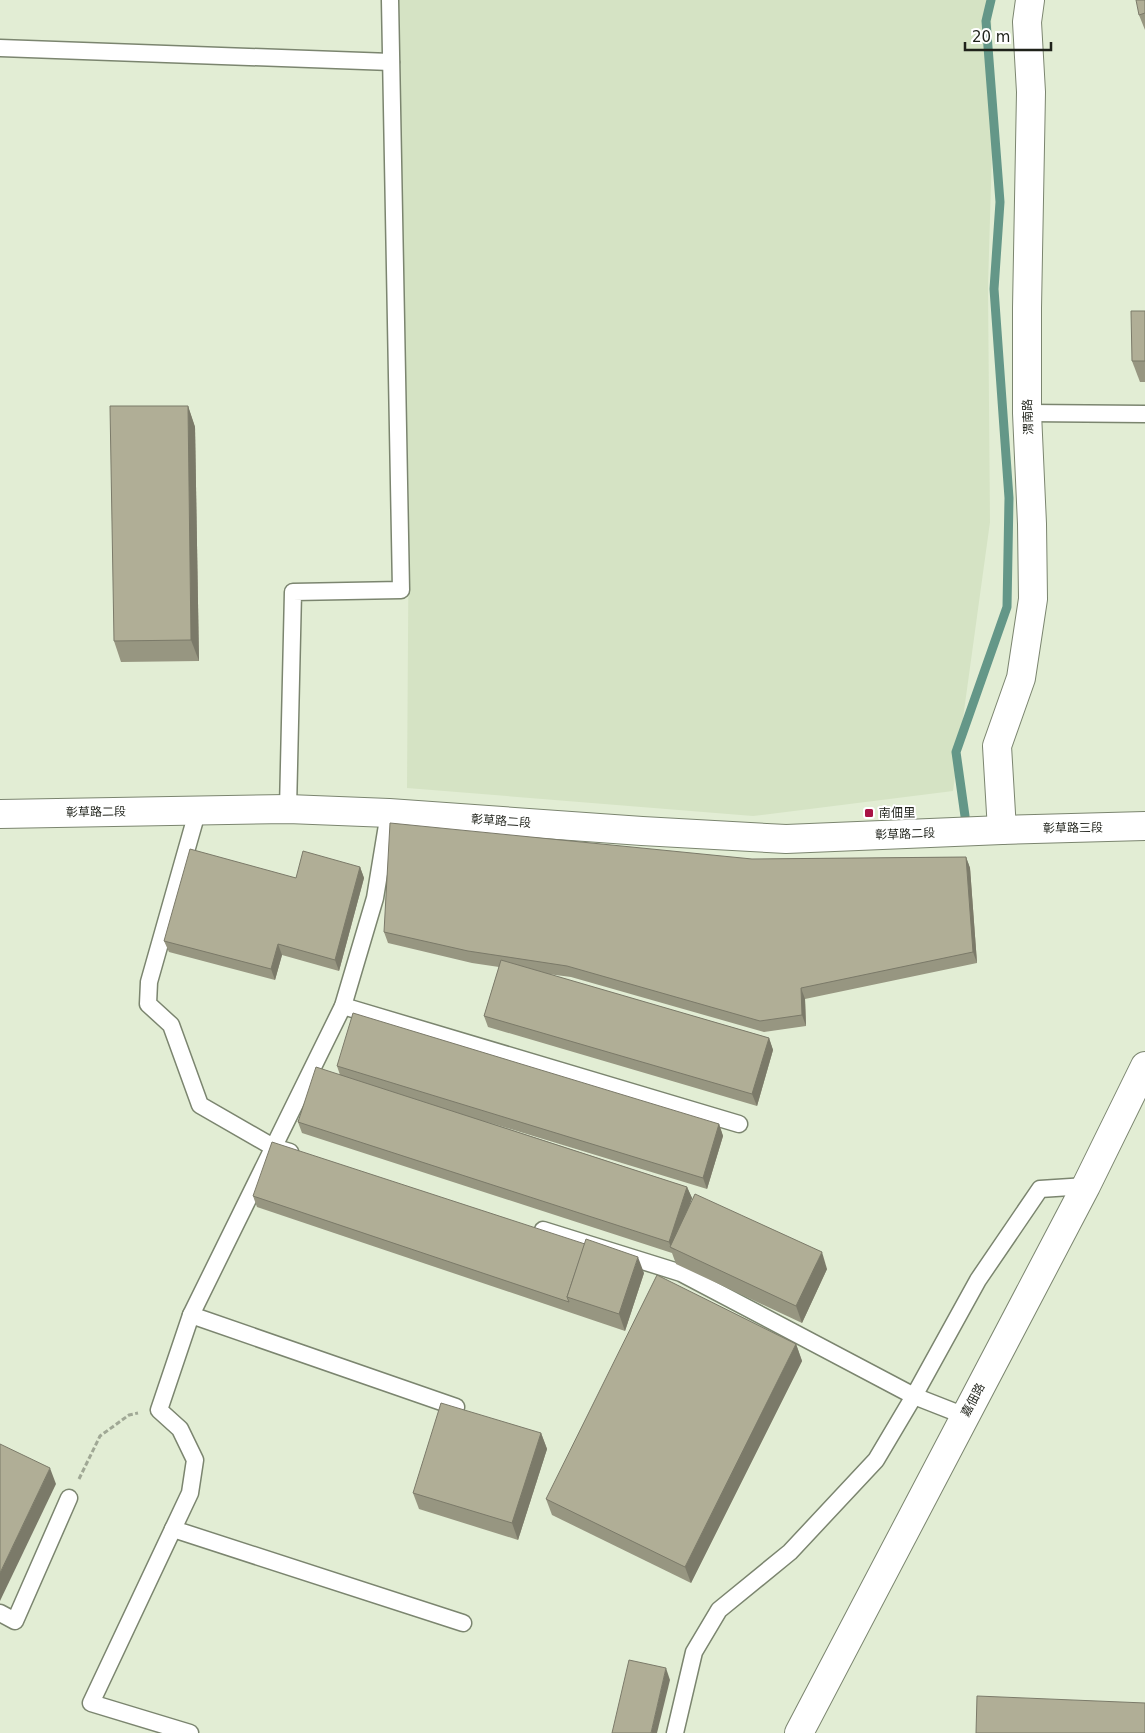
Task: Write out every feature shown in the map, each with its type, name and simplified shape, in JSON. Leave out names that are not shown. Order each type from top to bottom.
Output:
[{"type":"street","name":"渭南路","points":[[1002,830],[997,746],[1021,678],[1033,599],[1027,413],[1031,92],[1027,22],[1030,0]]},
{"type":"street","name":"彰草路二段","points":[[0,814],[288,808],[786,839],[1002,830]]},
{"type":"street","name":"彰草路三段","points":[[1002,830],[1145,826]]},
{"type":"street","name":"嘉佃路","points":[[799,1733],[1086,1186],[1145,1066]]},
{"type":"lane","points":[[288,808],[293,592],[401,590],[390,0]]},
{"type":"lane","points":[[0,48],[391,62]]},
{"type":"lane","points":[[1027,413],[1145,414]]},
{"type":"lane","points":[[198,809],[150,982],[148,1004],[171,1025],[200,1106],[273,1147],[302,1156]]},
{"type":"lane","points":[[190,1733],[91,1703],[190,1493],[195,1460],[180,1429],[159,1410],[191,1315],[343,1006],[375,898],[389,813]]},
{"type":"lane","points":[[343,1006],[740,1124]]},
{"type":"lane","points":[[675,1733],[694,1652],[719,1610],[790,1552],[876,1460],[914,1396],[978,1280],[1040,1189],[1086,1186]]},
{"type":"lane","points":[[530,1226],[681,1273],[914,1396],[965,1416]]},
{"type":"lane","points":[[191,1315],[456,1407]]},
{"type":"lane","points":[[0,1613],[15,1620],[69,1498]]},
{"type":"lane","points":[[173,1530],[463,1623]]},
{"type":"path","points":[[69,1498],[100,1436],[129,1414],[159,1410]]},
{"type":"shaded area","points":[[391,0],[991,0],[993,115],[988,287],[990,522],[953,791],[753,816],[407,788],[409,489]]},
{"type":"building","points":[[1136,0],[1145,0],[1145,13],[1139,15]]},
{"type":"building","points":[[1131,311],[1145,311],[1145,361],[1132,361]]},
{"type":"building","points":[[110,406],[188,406],[191,640],[114,641]]},
{"type":"building","points":[[390,823],[752,859],[966,857],[973,952],[801,988],[802,1015],[760,1021],[567,966],[468,951],[384,932]]},
{"type":"building","points":[[190,849],[296,878],[303,851],[360,867],[335,960],[278,944],[271,969],[164,941]]},
{"type":"building","points":[[501,960],[769,1038],[752,1094],[484,1016]]},
{"type":"building","points":[[353,1013],[719,1124],[703,1178],[337,1066]]},
{"type":"building","points":[[316,1067],[687,1187],[669,1242],[298,1122]]},
{"type":"building","points":[[272,1142],[585,1244],[567,1297],[569,1302],[253,1196]]},
{"type":"building","points":[[695,1194],[822,1252],[796,1306],[670,1247]]},
{"type":"building","points":[[586,1239],[638,1257],[619,1314],[567,1297]]},
{"type":"building","points":[[657,1275],[796,1344],[685,1567],[546,1499]]},
{"type":"building","points":[[441,1403],[541,1433],[512,1523],[413,1493]]},
{"type":"building","points":[[0,1444],[50,1468],[0,1573]]},
{"type":"building","points":[[629,1660],[666,1668],[651,1733],[612,1733]]},
{"type":"building","points":[[977,1696],[1145,1703],[1145,1733],[976,1733]]},
{"type":"waterway","points":[[965,816],[956,752],[1007,607],[1009,498],[994,289],[1000,202],[986,21],[991,0]]},
{"type":"place","name":"南佃里","points":[[869,813]]}]
